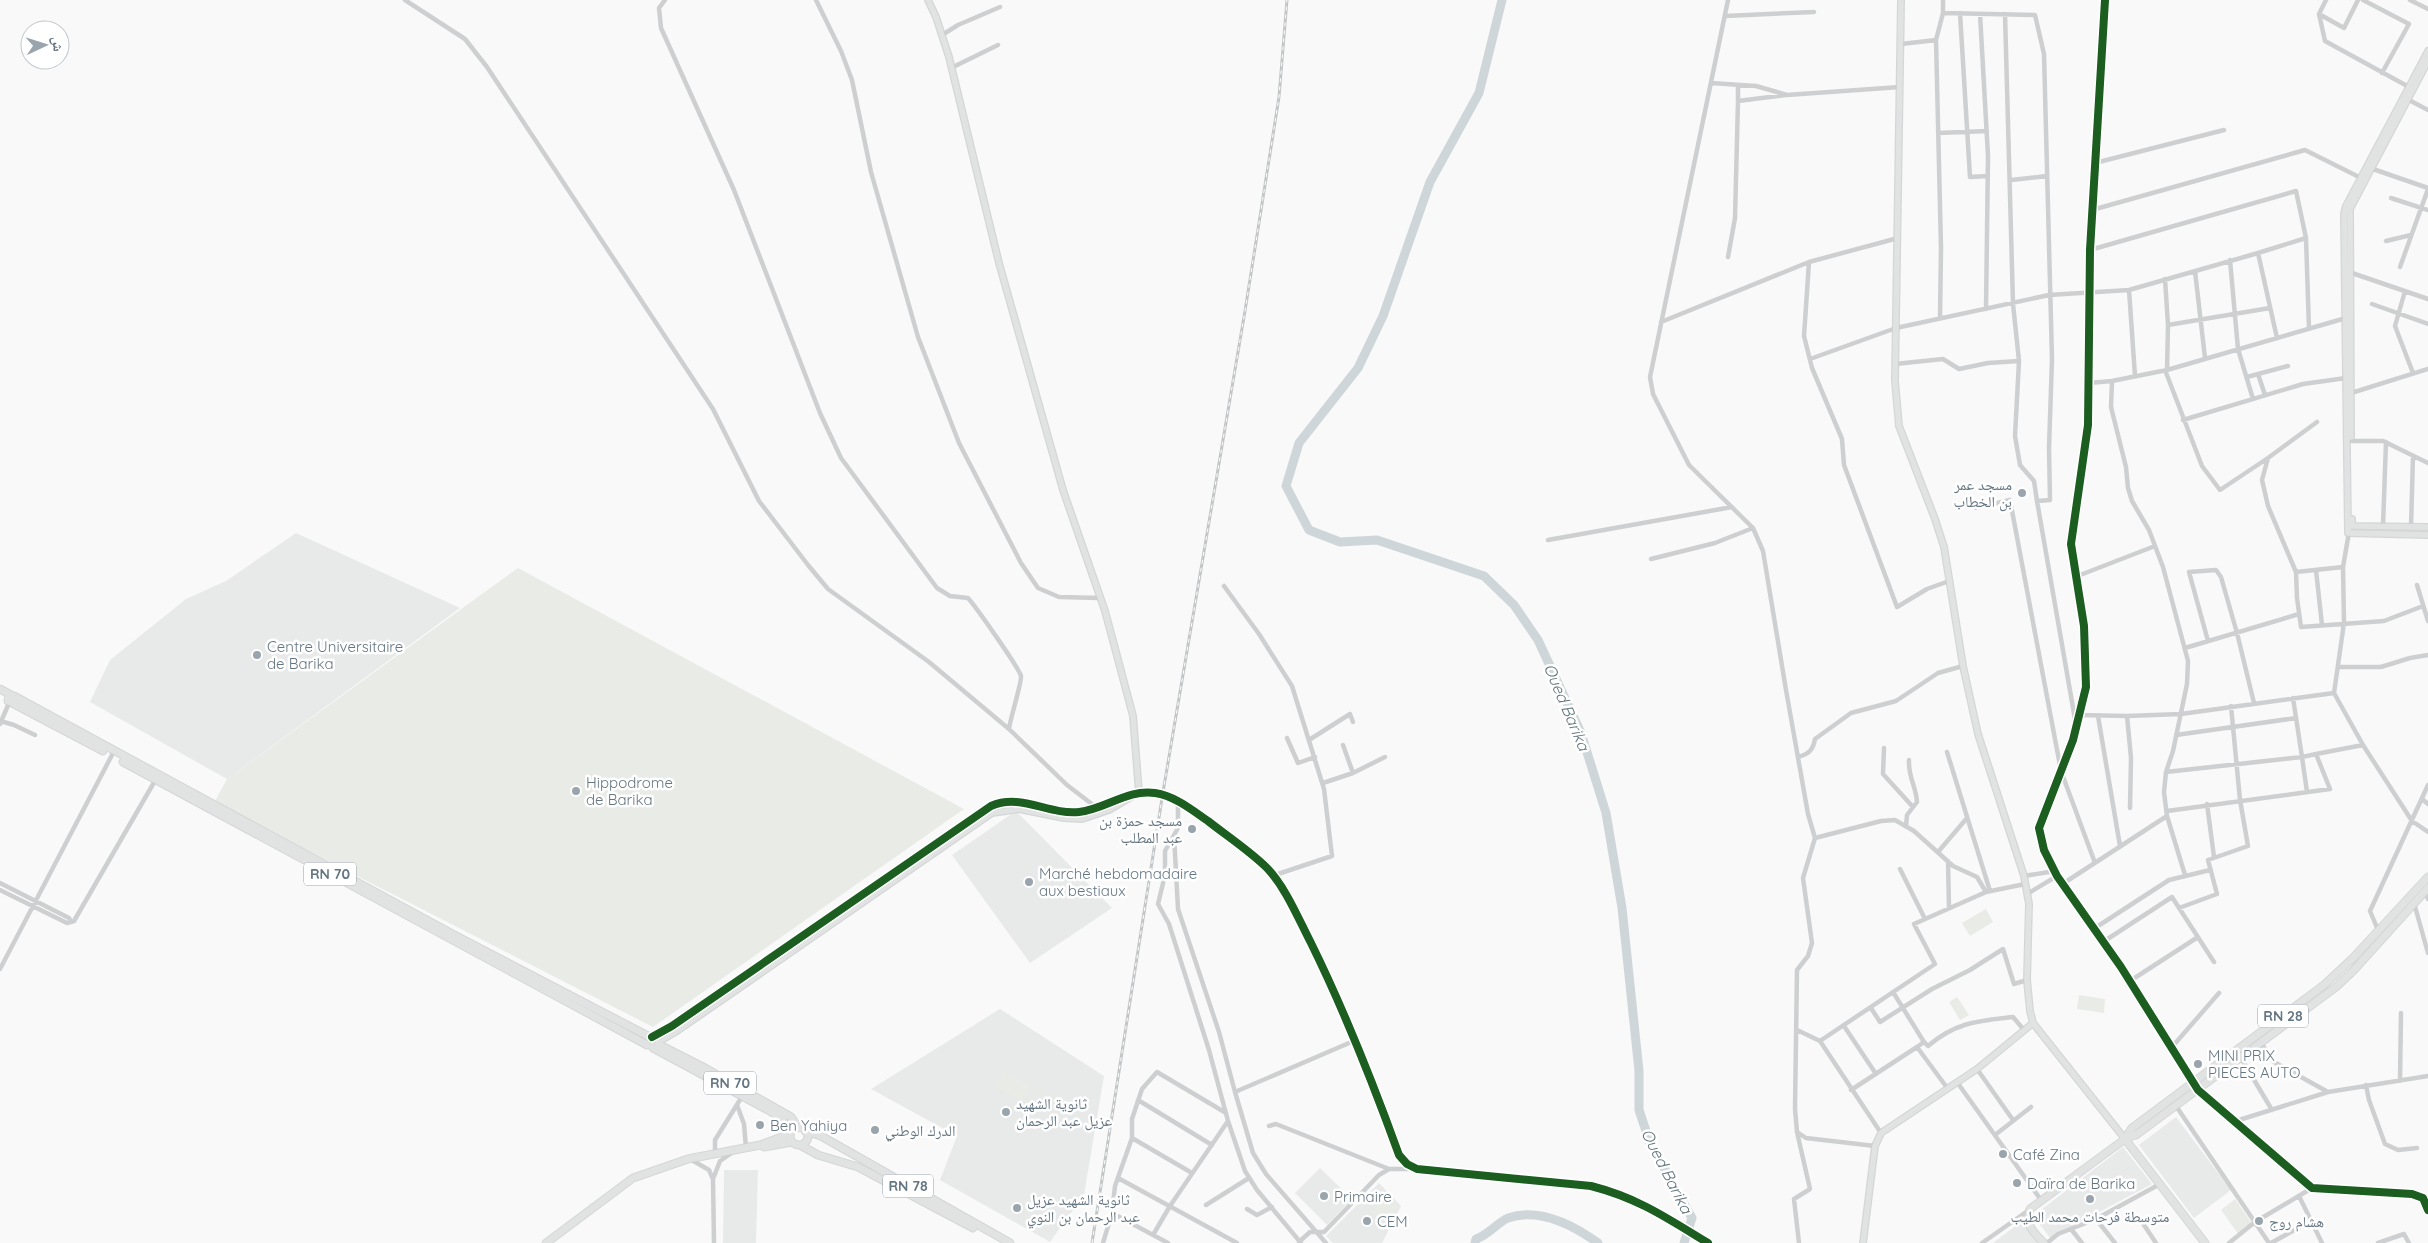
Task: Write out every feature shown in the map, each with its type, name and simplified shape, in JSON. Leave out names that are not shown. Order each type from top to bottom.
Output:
[{"type":"main road","name":"RN 70","points":[[0,689],[9,699],[112,756],[252,828]]},
{"type":"main road","name":"RN 70","points":[[9,699],[653,1042],[744,1094],[768,1110]]},
{"type":"main road","name":"RN 28","points":[[2125,1138],[2132,1128],[2339,973],[2428,877]]},
{"type":"main road","name":"RN 28","points":[[2030,1209],[2125,1138],[2136,1134],[2176,1106],[2336,987],[2427,890]]},
{"type":"main road","name":"RN 70","points":[[744,1094],[792,1117],[796,1131]]},
{"type":"main road","name":"RN 78","points":[[768,1110],[796,1131],[821,1136],[1010,1243]]},
{"type":"main road","points":[[792,1142],[796,1131]]},
{"type":"main road","points":[[746,1148],[783,1146],[792,1142],[800,1145],[807,1139],[796,1131]]},
{"type":"main road","points":[[546,1243],[633,1178],[688,1159],[746,1148],[796,1131]]},
{"type":"main road","points":[[2125,1138],[2205,1243]]},
{"type":"main road","name":"RN 78","points":[[800,1145],[818,1155],[851,1164],[892,1184],[1000,1243]]},
{"type":"main road","points":[[2030,1209],[2028,1216],[2029,1226],[2045,1243]]},
{"type":"street","points":[[405,0],[465,39],[487,67],[713,409],[759,502],[808,566],[828,589],[898,637],[1009,729],[1067,785],[1097,807],[1100,814]]},
{"type":"street","points":[[665,0],[659,8],[661,28],[734,190],[820,413],[841,458],[937,588],[950,596],[968,598],[1016,664],[1021,681],[1012,707],[1009,729]]},
{"type":"street","points":[[816,0],[841,51],[852,80],[871,172],[918,338],[959,443],[1021,563],[1038,588],[1060,596],[1100,598]]},
{"type":"street","points":[[928,0],[942,35],[952,68],[999,263],[1063,490],[1100,598],[1133,716],[1138,794]]},
{"type":"street","points":[[1728,0],[1650,377],[1653,394],[1689,465],[1753,528],[1763,551],[1769,577],[1798,757],[1815,838],[1803,878],[1812,943],[1808,956],[1797,970],[1795,1109],[1797,1132],[1810,1189],[1794,1198],[1799,1243]]},
{"type":"street","points":[[1901,0],[1895,364],[1899,426],[1944,547],[1963,666],[1978,734],[2024,876],[2027,894],[2029,941],[2027,980],[2030,1011],[2034,1023],[2125,1138]]},
{"type":"street","points":[[1940,318],[1941,248],[1936,40],[1943,0]]},
{"type":"street","points":[[2105,0],[2090,250],[2088,425],[2071,544],[2084,626],[2086,687],[2076,726],[2039,828],[2044,850],[2056,874],[2130,981],[2198,1090],[2312,1188]]},
{"type":"street","points":[[2326,0],[2319,14],[2325,41],[2409,87]]},
{"type":"street","points":[[2319,14],[2344,28],[2358,0]]},
{"type":"street","points":[[2364,0],[2409,24],[2382,73]]},
{"type":"street","points":[[2410,0],[2428,9]]},
{"type":"street","points":[[942,35],[958,25],[1000,7]]},
{"type":"street","points":[[1725,16],[1814,12]]},
{"type":"street","points":[[1942,13],[2035,15],[2044,54],[2052,358],[2048,448],[2050,500],[2037,501]]},
{"type":"street","points":[[1960,13],[1970,177],[1988,176]]},
{"type":"street","points":[[1980,14],[1988,176],[1986,308]]},
{"type":"street","points":[[2005,14],[2013,304],[2019,361],[2015,436],[2020,465],[2034,481],[2076,726]]},
{"type":"street","points":[[1900,44],[1936,40]]},
{"type":"street","points":[[952,68],[998,45]]},
{"type":"street","points":[[2406,98],[2409,87],[2428,52]]},
{"type":"street","points":[[2347,271],[2350,209],[2406,98],[2428,61]]},
{"type":"street","points":[[1711,83],[1756,86],[1787,95]]},
{"type":"street","points":[[1728,256],[1735,218],[1738,85]]},
{"type":"street","points":[[1756,86],[1756,99]]},
{"type":"street","points":[[1738,101],[1787,95],[1900,87]]},
{"type":"street","points":[[2406,98],[2428,110]]},
{"type":"street","points":[[2095,163],[2224,130]]},
{"type":"street","points":[[1938,134],[1987,131]]},
{"type":"street","points":[[2092,210],[2305,150],[2361,178]]},
{"type":"street","points":[[2348,533],[2352,526],[2347,271],[2344,214],[2361,178],[2370,167]]},
{"type":"street","points":[[2370,167],[2428,189],[2400,267]]},
{"type":"street","points":[[2011,180],[2047,176]]},
{"type":"street","points":[[2090,250],[2296,191],[2306,238],[2309,328]]},
{"type":"street","points":[[2391,198],[2428,210]]},
{"type":"street","points":[[2386,241],[2411,235]]},
{"type":"street","points":[[1661,322],[1809,262],[1898,238]]},
{"type":"street","points":[[1810,359],[1896,328],[2049,295],[2129,290],[2306,238]]},
{"type":"street","points":[[2258,253],[2276,338]]},
{"type":"street","points":[[2230,260],[2238,349],[2253,399]]},
{"type":"street","points":[[1809,262],[1804,336],[1810,359],[1842,439],[1844,465],[1898,607],[1927,589],[1949,581]]},
{"type":"street","points":[[2195,271],[2205,358]]},
{"type":"street","points":[[2347,271],[2428,299]]},
{"type":"street","points":[[2165,279],[2168,325],[2166,370],[2183,420],[2202,466],[2220,490],[2317,422]]},
{"type":"street","points":[[2129,290],[2135,376]]},
{"type":"street","points":[[2405,291],[2395,326],[2413,374]]},
{"type":"street","points":[[2372,304],[2428,324]]},
{"type":"street","points":[[2168,325],[2270,308]]},
{"type":"street","points":[[2089,383],[2112,381],[2166,370],[2348,318]]},
{"type":"street","points":[[2348,318],[2346,378],[2349,394]]},
{"type":"street","points":[[1895,364],[1942,359],[1952,367],[1959,369],[1988,363],[2019,361]]},
{"type":"street","points":[[2246,377],[2288,366]]},
{"type":"street","points":[[2349,394],[2428,369]]},
{"type":"street","points":[[2258,374],[2265,395]]},
{"type":"street","points":[[2183,420],[2303,384],[2346,378]]},
{"type":"street","points":[[2112,381],[2111,407],[2126,467],[2128,488],[2132,502],[2149,530],[2170,589],[2188,662],[2187,684],[2166,772],[2164,792],[2167,814],[2185,875]]},
{"type":"street","points":[[2350,441],[2386,442],[2428,463]]},
{"type":"street","points":[[2350,441],[2348,533],[2343,567],[2344,623],[2334,693],[2362,744],[2412,821],[2428,832]]},
{"type":"street","points":[[2383,526],[2386,442]]},
{"type":"street","points":[[2411,527],[2414,456]]},
{"type":"street","points":[[2268,458],[2262,480],[2268,506],[2296,572],[2300,627],[2384,621],[2423,606]]},
{"type":"street","points":[[1976,508],[2010,500],[2061,771],[2095,863]]},
{"type":"street","points":[[1548,540],[1732,507]]},
{"type":"street","points":[[2352,526],[2428,527]]},
{"type":"street","points":[[1651,558],[1715,543],[1753,528]]},
{"type":"street","points":[[2348,533],[2428,535]]},
{"type":"street","points":[[2075,577],[2155,546]]},
{"type":"street","points":[[2296,572],[2343,567]]},
{"type":"street","points":[[2208,641],[2190,572],[2212,570],[2218,572],[2237,633],[2254,703]]},
{"type":"street","points":[[2316,570],[2322,625]]},
{"type":"street","points":[[2417,585],[2428,621]]},
{"type":"street","points":[[1224,586],[1259,634],[1292,686],[1323,783],[1332,856],[1272,876]]},
{"type":"street","points":[[2185,648],[2299,614]]},
{"type":"street","points":[[2339,667],[2381,667],[2410,658],[2428,655]]},
{"type":"street","points":[[1798,757],[1809,753],[1813,748],[1814,739],[1851,713],[1896,701],[1938,673],[1963,666]]},
{"type":"street","points":[[2079,716],[2181,714],[2334,693]]},
{"type":"street","points":[[2293,698],[2307,792]]},
{"type":"street","points":[[9,699],[1,720],[35,735]]},
{"type":"street","points":[[2179,908],[2217,894],[2208,860],[2248,846],[2240,800],[2238,762],[2231,706]]},
{"type":"street","points":[[1310,740],[1350,714],[1353,722]]},
{"type":"street","points":[[2098,716],[2120,846]]},
{"type":"street","points":[[2127,716],[2131,758],[2129,780],[2130,808]]},
{"type":"street","points":[[2176,735],[2296,718]]},
{"type":"street","points":[[1287,738],[1298,763],[1315,757]]},
{"type":"street","points":[[2166,772],[2316,754],[2362,744]]},
{"type":"street","points":[[1343,745],[1353,773]]},
{"type":"street","points":[[1884,748],[1883,774],[1913,807]]},
{"type":"street","points":[[1947,752],[1968,818],[1988,892]]},
{"type":"street","points":[[2064,883],[2167,814],[2207,804],[2330,789],[2316,754]]},
{"type":"street","points":[[0,969],[112,756]]},
{"type":"street","points":[[1323,783],[1353,773],[1385,757]]},
{"type":"street","points":[[1906,826],[1907,815],[1917,802],[1917,792],[1910,778],[1909,760]]},
{"type":"street","points":[[71,922],[156,779]]},
{"type":"street","points":[[2378,930],[2370,911],[2428,785]]},
{"type":"street","points":[[653,1042],[693,1020],[992,813],[1002,810],[1019,809],[1076,819],[1100,814],[1138,794]]},
{"type":"street","points":[[653,1042],[672,1026],[991,806],[1014,801],[1064,812],[1081,812],[1120,797],[1138,794],[1160,794],[1178,802],[1225,834],[1267,868],[1304,929],[1356,1040],[1399,1156],[1416,1169]]},
{"type":"street","points":[[2422,799],[2428,804]]},
{"type":"street","points":[[1178,802],[1178,828],[1165,851],[1165,874],[1158,904],[1169,924],[1209,1050],[1228,1121],[1250,1178],[1300,1242],[1310,1232],[1316,1234],[1324,1232],[1379,1176],[1389,1169]]},
{"type":"street","points":[[2207,804],[2214,857]]},
{"type":"street","points":[[1938,852],[1968,818]]},
{"type":"street","points":[[1815,838],[1881,821],[1895,820],[1906,826],[1953,866],[1977,877],[1988,892]]},
{"type":"street","points":[[1174,834],[1178,908],[1219,1032],[1253,1153],[1266,1174],[1316,1234],[1326,1243]]},
{"type":"street","points":[[1948,861],[1949,908]]},
{"type":"street","points":[[1900,869],[1925,919]]},
{"type":"street","points":[[2095,928],[2169,880],[2210,870]]},
{"type":"street","points":[[2024,876],[2056,874]]},
{"type":"street","points":[[2027,894],[2056,874]]},
{"type":"street","points":[[0,883],[69,918],[71,922]]},
{"type":"street","points":[[1820,1041],[1935,964],[1914,924],[1988,892],[2025,884]]},
{"type":"street","points":[[0,890],[66,923],[71,922]]},
{"type":"street","points":[[2427,890],[2428,899]]},
{"type":"street","points":[[2103,942],[2172,897],[2214,962]]},
{"type":"street","points":[[2414,903],[2428,953]]},
{"type":"street","points":[[2130,981],[2198,937]]},
{"type":"street","points":[[1870,1008],[1880,1022],[1932,989],[1970,970],[2002,949],[2014,984],[2027,980]]},
{"type":"street","points":[[0,954],[6,957]]},
{"type":"street","points":[[1893,992],[1928,1046],[1944,1032],[1974,1021],[2013,1017],[2024,1030]]},
{"type":"street","points":[[2172,1047],[2219,993]]},
{"type":"street","points":[[2400,1081],[2401,1013]]},
{"type":"street","points":[[1863,1243],[1875,1146],[1881,1134],[1977,1069],[2034,1023]]},
{"type":"street","points":[[1844,1026],[1876,1074]]},
{"type":"street","points":[[1797,1030],[1820,1041],[1881,1134]]},
{"type":"street","points":[[1236,1092],[1356,1040]]},
{"type":"street","points":[[1851,1090],[1924,1042]]},
{"type":"street","points":[[2261,1043],[2274,1062],[2328,1092]]},
{"type":"street","points":[[1917,1047],[1948,1089]]},
{"type":"street","points":[[2241,1058],[2272,1110]]},
{"type":"street","points":[[1977,1069],[2013,1120]]},
{"type":"street","points":[[1103,1243],[1112,1213],[1115,1186],[1132,1138],[1132,1119],[1138,1100],[1142,1089],[1157,1072],[1226,1113]]},
{"type":"street","points":[[2236,1121],[2328,1092],[2428,1076]]},
{"type":"street","points":[[1957,1082],[2041,1200]]},
{"type":"street","points":[[2366,1085],[2369,1100],[2385,1144],[2398,1150],[2417,1148]]},
{"type":"street","points":[[715,1153],[715,1140],[744,1094]]},
{"type":"street","points":[[1138,1100],[1212,1145]]},
{"type":"street","points":[[737,1106],[744,1124],[746,1148]]},
{"type":"street","points":[[1995,1134],[2031,1106]]},
{"type":"street","points":[[2176,1106],[2270,1243],[2311,1221]]},
{"type":"street","points":[[1153,1235],[1170,1206],[1228,1121]]},
{"type":"street","points":[[1269,1126],[1276,1124],[1389,1169],[1416,1169],[1591,1186],[1614,1192],[1646,1205],[1708,1243]]},
{"type":"street","points":[[1797,1132],[1806,1138],[1875,1146]]},
{"type":"street","points":[[1132,1138],[1192,1174]]},
{"type":"street","points":[[714,1243],[714,1179],[720,1161],[736,1150]]},
{"type":"street","points":[[688,1159],[710,1170],[714,1179]]},
{"type":"street","points":[[1118,1178],[1237,1243]]},
{"type":"street","points":[[1206,1205],[1250,1178]]},
{"type":"street","points":[[2045,1243],[2058,1234],[2096,1219],[2160,1184]]},
{"type":"street","points":[[2229,1243],[2255,1222],[2312,1188],[2412,1194],[2423,1198],[2428,1210]]},
{"type":"street","points":[[2299,1196],[2322,1243]]},
{"type":"street","points":[[1247,1209],[1256,1215],[1272,1207]]},
{"type":"street","points":[[1982,1243],[2030,1209]]},
{"type":"street","points":[[1112,1213],[1168,1243]]},
{"type":"street","points":[[2096,1219],[2115,1243]]},
{"type":"street","points":[[2140,1219],[2156,1243]]},
{"type":"street","points":[[2071,1229],[2082,1243]]},
{"type":"street","points":[[2378,1243],[2404,1234],[2409,1243]]},
{"type":"shaded area","name":"Centre Universitaire de Barika","points":[[296,533],[460,608],[227,779],[90,702],[110,660],[186,599],[226,581]]},
{"type":"shaded area","name":"Hippodrome de Barika","points":[[518,568],[964,809],[653,1027],[214,803],[227,779]]},
{"type":"shaded area","name":"Marché hebdomadaire aux bestiaux","points":[[1016,811],[1112,908],[1030,963],[952,855]]},
{"type":"shaded area","points":[[1986,909],[1993,922],[1970,936],[1962,923]]},
{"type":"shaded area","points":[[2079,995],[2105,999],[2104,1013],[2077,1009]]},
{"type":"shaded area","points":[[1957,997],[1969,1015],[1960,1020],[1949,1002]]},
{"type":"shaded area","name":"ثانوية الشهيد عزيل عبد الرحمان","points":[[1000,1009],[1104,1076],[1084,1195],[1050,1242],[940,1180],[957,1136],[871,1089]]},
{"type":"shaded area","points":[[1003,1071],[1031,1086],[1022,1101],[995,1087]]},
{"type":"shaded area","points":[[2176,1117],[2231,1190],[2194,1218],[2139,1145]]},
{"type":"shaded area","name":"متوسطة فرحات محمد الطيب","points":[[2123,1147],[2152,1184],[2050,1238],[2036,1219],[2037,1213]]},
{"type":"shaded area","name":"Primaire","points":[[1320,1168],[1352,1199],[1327,1225],[1295,1193]]},
{"type":"shaded area","points":[[724,1170],[758,1170],[756,1243],[723,1243]]},
{"type":"shaded area","name":"CEM","points":[[1379,1183],[1401,1206],[1382,1243],[1333,1243],[1326,1236]]},
{"type":"shaded area","points":[[1388,1196],[1399,1207],[1381,1224],[1371,1213]]},
{"type":"shaded area","points":[[2235,1199],[2253,1225],[2239,1235],[2221,1210]]},
{"type":"shaded area","points":[[2018,1224],[2025,1225],[2039,1243],[1993,1243]]},
{"type":"waterway","name":"Oued Barika","points":[[1502,0],[1479,93],[1430,182],[1383,316],[1358,368],[1299,443],[1286,486],[1309,530],[1340,542],[1377,540],[1484,576],[1514,605],[1538,640],[1581,733],[1606,813],[1622,908],[1639,1071],[1639,1110],[1650,1143],[1692,1218],[1684,1243]]},
{"type":"waterway","name":"Oued Barika","points":[[1475,1243],[1476,1239],[1485,1235],[1508,1218],[1520,1215],[1544,1216],[1556,1220],[1578,1230],[1598,1243]]},
{"type":"railway","points":[[1092,1243],[1163,792],[1245,311],[1279,97],[1287,0]]},
{"type":"cycle path","points":[[2105,0],[2090,250],[2088,425],[2071,544],[2084,626],[2086,687],[2073,740],[2039,828],[2044,850],[2057,876],[2121,967],[2198,1090],[2312,1188],[2412,1194],[2423,1198],[2428,1210]]},
{"type":"cycle path","points":[[652,1037],[672,1026],[991,806],[1013,802],[1056,811],[1079,812],[1126,796],[1155,793],[1176,800],[1208,821],[1246,850],[1274,876],[1286,894],[1323,969],[1369,1074],[1399,1155],[1407,1164],[1417,1169],[1591,1186],[1638,1203],[1708,1243]]},
{"type":"place","name":"مسجد عمر بن الخطاب","points":[[2022,493]]},
{"type":"place","name":"Centre Universitaire de Barika","points":[[257,655]]},
{"type":"place","name":"Hippodrome de Barika","points":[[576,791]]},
{"type":"place","name":"مسجد حمزة بن عبد المطلب","points":[[1192,829]]},
{"type":"place","name":"Marché hebdomadaire aux bestiaux","points":[[1029,882]]},
{"type":"place","name":"MINI PRIX PIECES AUTO","points":[[2198,1064]]},
{"type":"place","name":"ثانوية الشهيد عزيل عبد الرحمان","points":[[1006,1112]]},
{"type":"place","name":"Ben Yahiya","points":[[760,1125]]},
{"type":"place","name":"الدرك الوطني","points":[[875,1130]]},
{"type":"place","name":"Café Zina","points":[[2003,1154]]},
{"type":"place","name":"Daïra de Barika","points":[[2017,1183]]},
{"type":"place","name":"Primaire","points":[[1324,1196]]},
{"type":"place","name":"متوسطة فرحات محمد الطيب","points":[[2090,1199]]},
{"type":"place","name":"ثانوية الشهيد عزيل عبد الرحمان بن النوي","points":[[1017,1208]]},
{"type":"place","name":"CEM","points":[[1367,1221]]},
{"type":"place","name":"هشام روج","points":[[2259,1221]]}]
